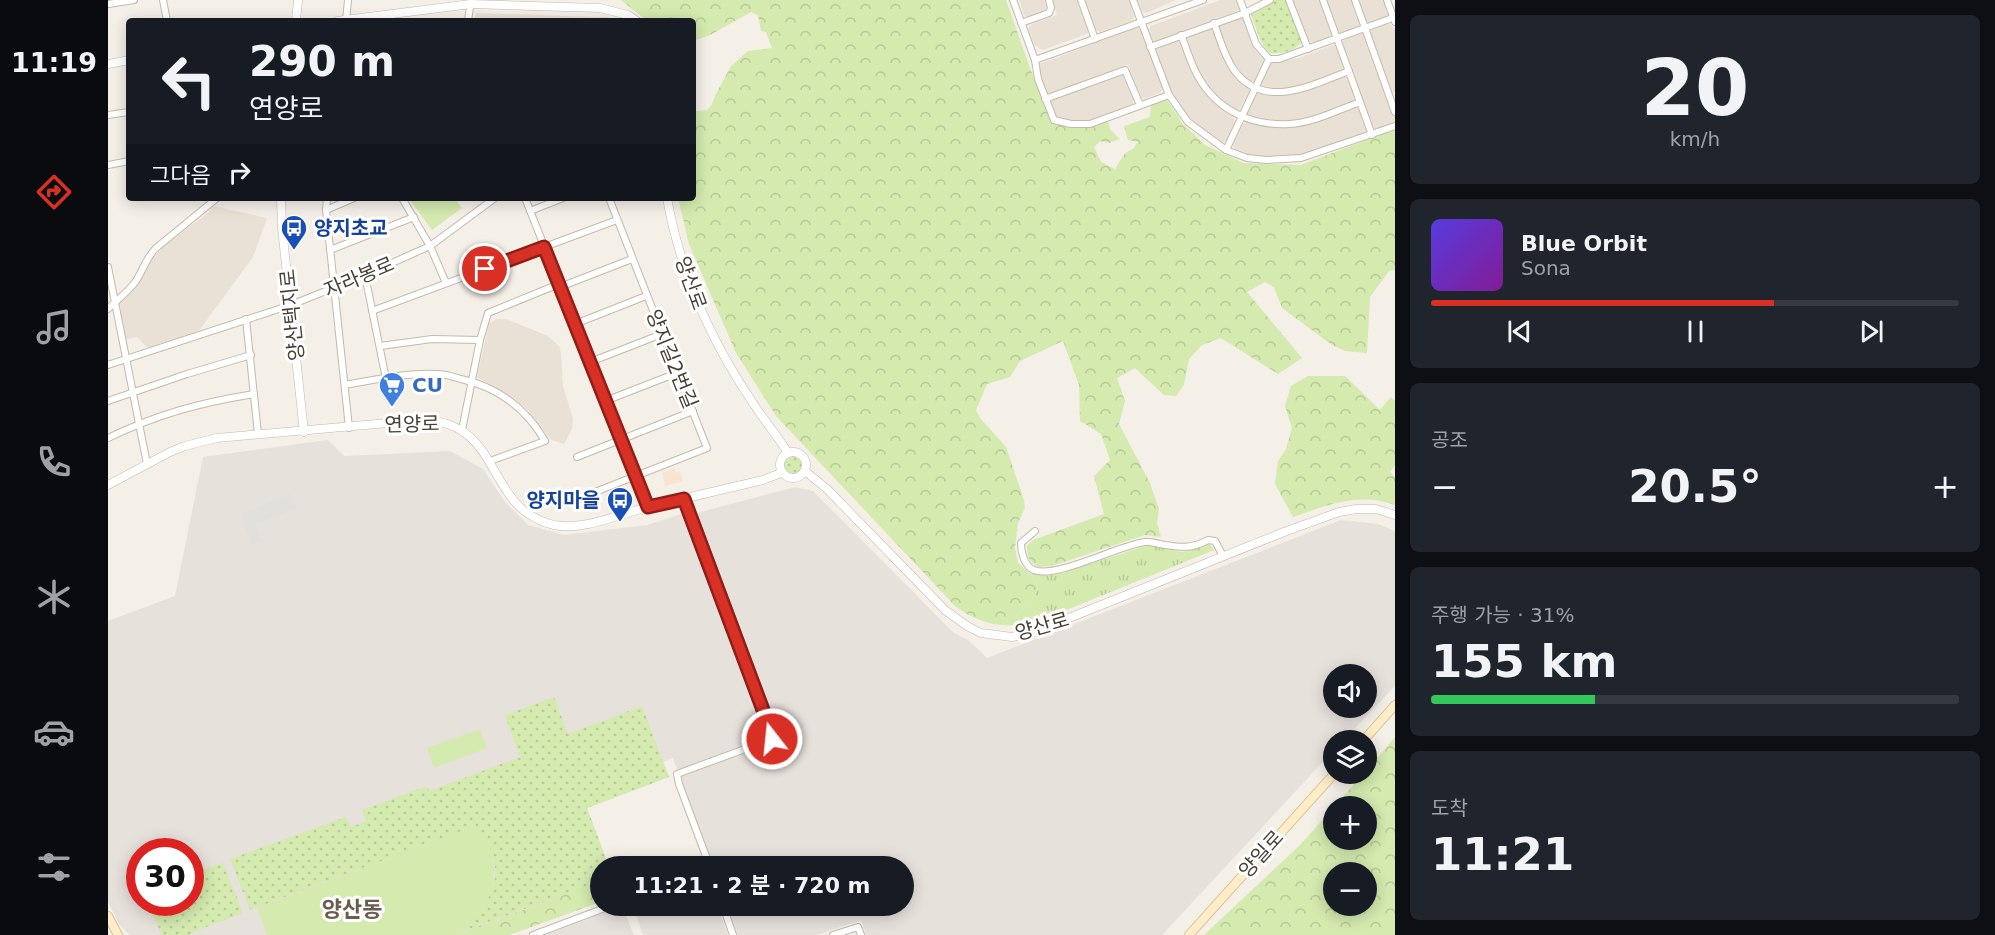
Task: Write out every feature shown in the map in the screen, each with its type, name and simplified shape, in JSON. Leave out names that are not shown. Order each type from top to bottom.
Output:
[{"type":"main road","points":[[1373,730],[1395,705]]},
{"type":"main road","name":"양일로","points":[[1189,935],[1325,784]]},
{"type":"main road","points":[[108,916],[118,935]]},
{"type":"street","points":[[108,4],[134,0]]},
{"type":"street","points":[[163,0],[166,18]]},
{"type":"street","points":[[296,18],[298,0]]},
{"type":"street","points":[[344,18],[348,0]]},
{"type":"street","points":[[1013,0],[1035,60],[1038,79],[1054,120],[1071,124],[1090,124],[1169,95]]},
{"type":"street","points":[[1021,23],[1049,13],[1051,8],[1049,0]]},
{"type":"street","points":[[1081,0],[1095,39]]},
{"type":"street","points":[[1133,0],[1169,95],[1188,122],[1226,150],[1247,158],[1266,160],[1301,158],[1395,126]]},
{"type":"street","points":[[1035,60],[1203,0]]},
{"type":"street","points":[[1240,0],[1256,44],[1269,59],[1279,59],[1395,19],[1387,0]]},
{"type":"street","points":[[1150,47],[1245,13],[1270,0]]},
{"type":"street","points":[[1289,0],[1308,49]]},
{"type":"street","points":[[1323,0],[1372,135]]},
{"type":"street","points":[[1355,0],[1395,112]]},
{"type":"street","points":[[357,18],[471,2],[600,8],[618,11],[632,18]]},
{"type":"street","points":[[468,18],[471,2]]},
{"type":"street","points":[[1214,23],[1227,58],[1242,80],[1255,88],[1276,93],[1292,92],[1349,71]]},
{"type":"street","points":[[1181,35],[1198,77],[1209,93],[1241,118],[1290,124],[1316,118],[1360,102]]},
{"type":"street","points":[[1226,150],[1269,59]]},
{"type":"street","points":[[108,64],[126,61]]},
{"type":"street","points":[[1045,99],[1125,70],[1140,105]]},
{"type":"street","points":[[108,115],[126,112]]},
{"type":"street","points":[[108,165],[126,162]]},
{"type":"street","points":[[205,201],[206,206]]},
{"type":"street","points":[[108,309],[131,288],[151,253],[213,201]]},
{"type":"street","name":"양산택지로","points":[[281,201],[304,432]]},
{"type":"street","points":[[327,201],[333,288],[349,428]]},
{"type":"street","points":[[326,210],[347,201]]},
{"type":"street","points":[[404,201],[430,246],[446,284]]},
{"type":"street","name":"자라봉로","points":[[108,365],[291,305],[364,275],[430,246],[491,201]]},
{"type":"street","points":[[526,201],[648,507]]},
{"type":"street","points":[[530,211],[555,201]]},
{"type":"street","name":"양지길2번길","points":[[610,201],[707,448],[635,476]]},
{"type":"street","name":"양산로","points":[[668,201],[675,239],[707,323],[722,354],[748,396],[788,453]]},
{"type":"street","points":[[330,250],[414,217]]},
{"type":"street","points":[[372,311],[618,220]]},
{"type":"street","points":[[462,430],[480,340],[488,313],[559,284],[565,285],[632,259]]},
{"type":"street","points":[[108,270],[147,464]]},
{"type":"street","points":[[364,275],[386,379]]},
{"type":"street","points":[[575,324],[646,296]]},
{"type":"street","points":[[246,319],[258,434]]},
{"type":"street","points":[[590,362],[662,334]]},
{"type":"street","points":[[380,346],[432,339],[480,340]]},
{"type":"street","points":[[108,401],[251,355]]},
{"type":"street","points":[[345,385],[440,373],[483,384],[512,402],[528,417],[544,441],[490,461]]},
{"type":"street","points":[[605,401],[677,373]]},
{"type":"street","points":[[108,438],[139,423],[212,401],[254,394]]},
{"type":"street","points":[[577,457],[693,411]]},
{"type":"street","name":"연양로","points":[[108,485],[185,446],[217,438],[422,420],[446,423],[462,430],[476,442],[490,461],[514,502],[527,513],[551,524],[574,525],[595,522],[763,480],[782,472]]},
{"type":"street","points":[[788,453],[797,453],[804,457],[805,471],[795,479],[786,477],[780,468],[780,461],[788,453]]},
{"type":"street","name":"양산로","points":[[805,471],[827,489],[951,616],[967,626],[991,635],[1012,637],[1032,633],[1339,512],[1376,509],[1395,515]]},
{"type":"street","points":[[595,492],[635,476]]},
{"type":"street","points":[[684,499],[772,734],[772,739],[677,774],[706,856]]},
{"type":"street","points":[[1035,531],[1021,543],[1026,563],[1033,570],[1050,572],[1146,542],[1184,548],[1208,540],[1215,541],[1223,556]]},
{"type":"street","points":[[532,935],[590,913]]},
{"type":"street","points":[[726,916],[733,935]]},
{"type":"street","points":[[833,935],[858,927],[861,935]]},
{"type":"shaded area","points":[[1019,0],[1044,0],[1047,7],[1028,17],[1024,15]]},
{"type":"shaded area","points":[[1053,0],[1077,0],[1089,32],[1043,50],[1034,45],[1028,28],[1032,24],[1057,15]]},
{"type":"shaded area","points":[[1084,0],[1129,0],[1133,20],[1100,32],[1094,29]]},
{"type":"shaded area","points":[[1137,0],[1176,0],[1146,13],[1142,11]]},
{"type":"shaded area","points":[[1220,0],[1238,0],[1239,10],[1155,42],[1151,39],[1148,31],[1151,26]]},
{"type":"shaded area","points":[[1293,0],[1320,0],[1332,33],[1329,37],[1314,43],[1307,40]]},
{"type":"shaded area","points":[[1325,0],[1352,0],[1359,26],[1342,33],[1336,30]]},
{"type":"shaded area","points":[[1358,0],[1384,0],[1389,12],[1387,17],[1370,23],[1366,21]]},
{"type":"shaded area","points":[[476,13],[609,18],[475,18]]},
{"type":"shaded area","points":[[1240,16],[1245,19],[1256,51],[1263,56],[1264,61],[1256,80],[1251,82],[1235,69],[1218,28],[1220,24]]},
{"type":"shaded area","points":[[1388,24],[1395,30],[1395,92],[1392,93],[1369,34],[1371,30]]},
{"type":"shaded area","points":[[1137,27],[1141,29],[1163,88],[1160,93],[1144,99],[1139,96],[1128,65],[1050,94],[1046,92],[1039,68],[1040,64]]},
{"type":"shaded area","points":[[1209,28],[1213,30],[1224,59],[1232,72],[1249,88],[1239,110],[1234,111],[1211,92],[1200,76],[1186,40],[1187,36]]},
{"type":"shaded area","points":[[1362,33],[1366,36],[1395,117],[1394,123],[1377,130],[1372,128],[1342,44],[1344,40]]},
{"type":"shaded area","points":[[1178,40],[1182,42],[1196,79],[1205,94],[1233,117],[1235,122],[1226,141],[1221,143],[1203,131],[1191,120],[1172,95],[1155,51],[1156,48]]},
{"type":"shaded area","points":[[1333,45],[1337,46],[1345,65],[1342,70],[1290,90],[1261,88],[1260,85],[1268,65],[1273,62],[1299,58]]},
{"type":"shaded area","points":[[1122,75],[1126,76],[1134,99],[1133,104],[1088,121],[1072,122],[1056,118],[1051,105],[1052,100]]},
{"type":"shaded area","points":[[1343,76],[1348,78],[1355,97],[1354,101],[1311,117],[1289,122],[1247,117],[1246,113],[1254,94],[1258,92],[1274,96],[1285,95]]},
{"type":"shaded area","points":[[1354,107],[1359,109],[1367,129],[1364,133],[1302,155],[1268,157],[1248,154],[1234,148],[1233,145],[1243,124],[1247,122],[1267,127],[1294,127]]},
{"type":"shaded area","points":[[213,206],[267,218],[253,257],[195,336],[150,350],[137,337],[122,340],[116,308],[138,284],[150,261],[168,242],[208,213]]},
{"type":"shaded area","points":[[496,319],[506,319],[548,336],[559,346],[563,386],[573,419],[572,429],[564,444],[551,440],[527,409],[515,399],[477,377],[489,324]]},
{"type":"shaded area","points":[[328,440],[344,456],[450,451],[483,469],[505,502],[528,525],[564,535],[647,525],[684,513],[693,514],[795,487],[813,491],[954,633],[968,640],[987,658],[1341,520],[1378,524],[1395,531],[1395,686],[1377,705],[1377,664],[1323,664],[1323,718],[1365,718],[1353,730],[1323,730],[1323,762],[1162,935],[866,935],[861,920],[817,935],[736,935],[729,916],[914,916],[914,856],[708,856],[673,758],[663,762],[669,777],[587,808],[605,856],[590,856],[590,906],[509,935],[130,935],[119,924],[108,902],[108,621],[175,596],[203,457]]},
{"type":"shaded area","points":[[674,468],[676,473],[680,471],[683,481],[665,486],[662,473]]},
{"type":"shaded area","points":[[290,494],[296,509],[255,524],[261,541],[252,545],[240,514]]},
{"type":"shaded area","points":[[595,916],[626,916],[634,935],[545,935]]},
{"type":"shaded area","points":[[636,916],[721,916],[728,935],[643,935]]},
{"type":"green space","points":[[621,0],[1006,0],[1052,122],[1080,127],[1108,121],[1110,129],[1120,139],[1109,143],[1100,141],[1094,147],[1101,162],[1115,169],[1125,153],[1133,149],[1138,142],[1128,140],[1124,126],[1150,117],[1151,105],[1167,100],[1183,124],[1205,145],[1244,163],[1301,165],[1395,129],[1395,270],[1389,271],[1370,297],[1367,353],[1345,351],[1332,345],[1282,308],[1274,287],[1265,282],[1247,292],[1302,358],[1278,374],[1221,338],[1202,345],[1189,359],[1184,385],[1176,396],[1164,395],[1135,368],[1117,378],[1125,401],[1119,424],[1150,483],[1159,509],[1157,523],[1161,537],[1145,535],[1052,566],[1038,567],[1027,553],[1027,546],[1033,540],[1104,514],[1094,476],[1110,460],[1101,434],[1080,421],[1079,385],[1063,341],[1020,361],[1010,377],[987,384],[976,410],[980,418],[1006,447],[1025,508],[1018,523],[1015,548],[1018,563],[1031,574],[1038,588],[1030,602],[1015,616],[1014,625],[998,625],[968,615],[955,606],[776,416],[736,353],[689,244],[679,201],[696,201],[696,111],[707,110],[731,66],[748,51],[772,48],[766,32],[761,31],[758,15],[751,12],[710,35],[696,40],[696,18],[643,18]]},
{"type":"green space","points":[[1276,0],[1287,0],[1302,41],[1288,51],[1270,53],[1260,40],[1251,14]]},
{"type":"green space","points":[[411,201],[457,201],[462,208],[432,230]]},
{"type":"green space","points":[[1308,376],[1345,376],[1380,410],[1391,397],[1395,401],[1395,465],[1390,472],[1395,477],[1395,505],[1382,501],[1356,500],[1293,517],[1275,484],[1278,461],[1286,449],[1292,428],[1285,406],[1291,386]]},
{"type":"green space","points":[[792,455],[799,458],[802,465],[799,472],[792,475],[785,472],[782,465],[785,458]]},
{"type":"green space","points":[[1208,542],[1214,550],[1059,613],[1014,625],[1015,616],[1030,602],[1038,588],[1031,574],[1062,573],[1148,545],[1182,552]]},
{"type":"green space","points":[[554,697],[568,734],[642,706],[669,777],[587,808],[605,856],[590,856],[590,886],[460,932],[475,918],[487,900],[495,880],[493,859],[472,827],[250,910],[230,859],[346,817],[351,827],[366,821],[362,810],[427,786],[429,791],[520,757],[505,715]]},
{"type":"green space","points":[[480,729],[487,748],[434,768],[427,748]]},
{"type":"green space","points":[[1395,737],[1395,935],[1204,935],[1300,845],[1323,819],[1323,850],[1377,850],[1377,796],[1343,796],[1354,784],[1377,784],[1377,758]]},
{"type":"green space","points":[[472,827],[483,834],[491,852],[494,866],[493,885],[486,903],[477,916],[454,935],[267,935],[257,908]]},
{"type":"green space","points":[[223,863],[243,913],[190,935],[162,935],[153,916],[204,916],[204,870]]},
{"type":"green space","points":[[590,886],[590,906],[509,935],[454,935]]},
{"type":"place","name":"양지초교","points":[[294,251]]},
{"type":"place","name":"CU","points":[[392,408]]},
{"type":"place","name":"양지마을","points":[[620,523]]},
{"type":"district","name":"양산동","points":[[352,909]]},
{"type":"route","points":[[485,269],[544,247],[648,507],[684,499],[772,739]]}]
